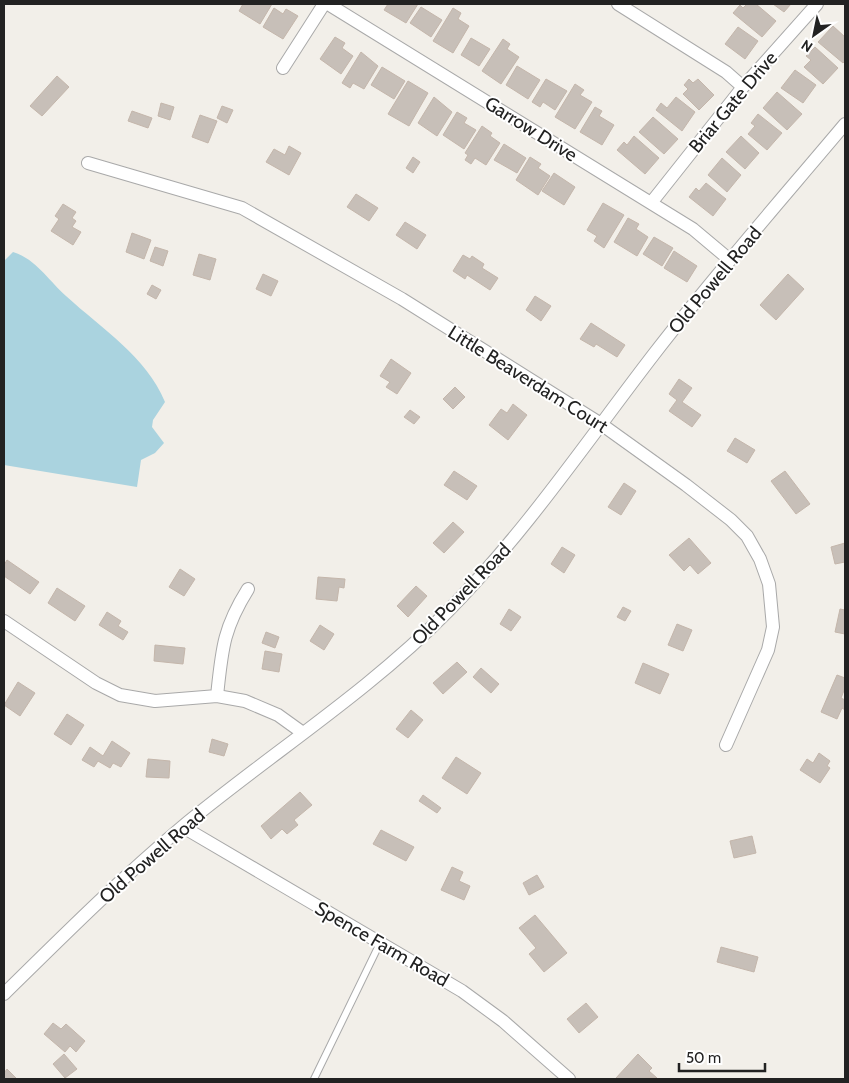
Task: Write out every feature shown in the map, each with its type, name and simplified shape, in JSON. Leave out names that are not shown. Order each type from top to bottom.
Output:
[{"type":"street","points":[[283,68],[324,4]]},
{"type":"street","name":"Garrow Drive","points":[[328,4],[651,203],[693,230],[730,260]]},
{"type":"street","points":[[618,4],[726,72],[743,88]]},
{"type":"street","name":"Briar Gate Drive","points":[[651,203],[743,88],[817,4]]},
{"type":"street","name":"Old Powell Road","points":[[4,994],[118,884],[183,827],[399,658],[458,600],[521,530],[601,424],[730,260],[845,124]]},
{"type":"street","name":"Little Beaverdam Court","points":[[88,162],[242,208],[402,299],[601,424],[666,470],[731,520],[747,536],[760,559],[769,584],[773,627],[768,650],[726,745]]},
{"type":"street","points":[[217,696],[222,643],[233,613],[248,589]]},
{"type":"street","points":[[4,622],[96,683],[120,695],[155,701],[217,696],[245,701],[263,707],[303,733]]},
{"type":"street","name":"Spence Farm Road","points":[[183,827],[380,941],[462,991],[503,1022],[569,1079]]},
{"type":"lane","points":[[314,1079],[380,941]]},
{"type":"water","points":[[13,252],[35,265],[66,296],[122,344],[147,371],[157,386],[165,402],[153,420],[152,427],[164,443],[155,453],[141,460],[137,487],[4,465],[4,261]]},
{"type":"building","points":[[243,4],[272,4],[260,24],[239,11]]},
{"type":"building","points":[[388,4],[418,4],[406,23],[384,10]]},
{"type":"building","points":[[747,4],[756,4],[776,21],[762,37],[733,13],[740,5],[743,8]]},
{"type":"building","points":[[773,4],[791,4],[784,12]]},
{"type":"building","points":[[421,7],[442,20],[431,37],[410,23]]},
{"type":"building","points":[[274,8],[283,14],[286,9],[298,16],[283,39],[263,27]]},
{"type":"building","points":[[453,8],[461,13],[458,19],[469,26],[453,53],[433,41]]},
{"type":"building","points":[[833,26],[845,37],[845,61],[843,63],[818,42]]},
{"type":"building","points":[[738,27],[758,41],[745,59],[725,44]]},
{"type":"building","points":[[335,37],[345,43],[342,48],[353,56],[341,74],[320,59]]},
{"type":"building","points":[[471,38],[490,49],[479,66],[461,55]]},
{"type":"building","points":[[503,39],[510,44],[507,49],[519,57],[501,84],[482,71]]},
{"type":"building","points":[[815,47],[838,68],[823,84],[804,67],[811,60],[806,56]]},
{"type":"building","points":[[361,52],[378,66],[364,89],[353,83],[350,88],[342,83]]},
{"type":"building","points":[[517,66],[540,80],[528,99],[506,85]]},
{"type":"building","points":[[382,67],[405,81],[394,99],[371,85]]},
{"type":"building","points":[[795,70],[816,85],[803,103],[781,88]]},
{"type":"building","points":[[57,76],[69,87],[42,116],[30,106]]},
{"type":"building","points":[[546,79],[567,91],[555,110],[543,102],[540,107],[532,102]]},
{"type":"building","points":[[689,79],[693,83],[698,79],[714,95],[699,110],[683,94],[688,89],[684,85]]},
{"type":"building","points":[[408,81],[428,93],[409,126],[388,114]]},
{"type":"building","points":[[575,84],[584,90],[580,95],[592,102],[575,129],[555,117]]},
{"type":"building","points":[[777,92],[802,114],[787,130],[763,108]]},
{"type":"building","points":[[434,97],[452,112],[437,136],[418,123]]},
{"type":"building","points":[[676,97],[695,112],[682,131],[656,110],[661,103],[667,108]]},
{"type":"building","points":[[161,103],[174,107],[170,120],[158,116]]},
{"type":"building","points":[[222,106],[233,110],[227,123],[217,118]]},
{"type":"building","points":[[595,107],[602,111],[599,116],[614,125],[602,145],[580,132]]},
{"type":"building","points":[[132,111],[152,118],[148,128],[128,121]]},
{"type":"building","points":[[457,112],[467,118],[464,123],[476,130],[464,149],[443,135]]},
{"type":"building","points":[[758,114],[782,133],[767,150],[748,134],[755,126],[751,123]]},
{"type":"building","points":[[200,115],[217,121],[208,143],[192,137]]},
{"type":"building","points":[[653,117],[678,139],[664,154],[639,132]]},
{"type":"building","points":[[482,126],[492,133],[490,136],[500,143],[486,165],[475,158],[471,164],[465,160],[468,155],[465,153]]},
{"type":"building","points":[[634,136],[659,158],[645,174],[617,150],[624,142],[627,145]]},
{"type":"building","points":[[741,136],[759,153],[745,169],[726,152]]},
{"type":"building","points":[[504,144],[526,158],[517,173],[494,160]]},
{"type":"building","points":[[289,146],[301,153],[289,175],[266,162],[274,149],[285,155]]},
{"type":"building","points":[[413,157],[420,162],[413,173],[406,168]]},
{"type":"building","points":[[530,157],[541,164],[538,168],[550,176],[538,195],[516,180]]},
{"type":"building","points":[[722,158],[741,175],[727,192],[708,175]]},
{"type":"building","points":[[554,173],[575,187],[564,205],[542,191]]},
{"type":"building","points":[[706,183],[726,199],[713,216],[689,197],[696,188],[699,191]]},
{"type":"building","points":[[356,194],[378,208],[369,221],[347,207]]},
{"type":"building","points":[[603,203],[624,215],[604,248],[594,241],[597,236],[587,230]]},
{"type":"building","points":[[63,204],[76,212],[72,218],[76,221],[72,227],[81,232],[73,245],[51,231],[59,219],[55,216]]},
{"type":"building","points":[[628,218],[639,224],[636,229],[648,237],[637,256],[614,242]]},
{"type":"building","points":[[405,222],[426,235],[417,249],[396,235]]},
{"type":"building","points":[[132,233],[151,240],[144,259],[126,252]]},
{"type":"building","points":[[654,237],[673,248],[662,266],[643,254]]},
{"type":"building","points":[[155,247],[168,251],[163,266],[150,261]]},
{"type":"building","points":[[674,251],[697,266],[687,282],[664,268]]},
{"type":"building","points":[[199,254],[216,259],[210,280],[193,275]]},
{"type":"building","points":[[463,255],[470,259],[472,256],[484,264],[482,268],[498,278],[490,290],[467,275],[465,279],[453,271]]},
{"type":"building","points":[[263,274],[278,281],[271,296],[256,289]]},
{"type":"building","points":[[788,274],[804,289],[776,320],[760,305]]},
{"type":"building","points":[[152,285],[161,290],[156,299],[147,294]]},
{"type":"building","points":[[535,296],[551,306],[541,321],[526,310]]},
{"type":"building","points":[[591,323],[625,345],[617,357],[596,344],[594,347],[580,339]]},
{"type":"building","points":[[391,359],[411,373],[397,394],[386,387],[390,382],[380,376]]},
{"type":"building","points":[[679,379],[692,388],[682,402],[701,415],[692,427],[669,411],[677,400],[669,394]]},
{"type":"building","points":[[455,387],[465,397],[453,409],[443,399]]},
{"type":"building","points":[[513,404],[527,415],[508,440],[489,425],[501,409],[507,413]]},
{"type":"building","points":[[410,410],[420,417],[414,424],[404,417]]},
{"type":"building","points":[[735,438],[755,450],[747,463],[727,451]]},
{"type":"building","points":[[454,471],[477,486],[467,500],[444,485]]},
{"type":"building","points":[[785,471],[810,504],[796,514],[771,481]]},
{"type":"building","points":[[624,483],[636,491],[621,515],[608,507]]},
{"type":"building","points":[[453,522],[464,532],[444,553],[433,543]]},
{"type":"building","points":[[689,538],[711,563],[698,574],[690,565],[684,571],[669,555]]},
{"type":"building","points":[[845,543],[845,562],[835,564],[831,547]]},
{"type":"building","points":[[562,547],[575,555],[564,573],[551,564]]},
{"type":"building","points":[[7,560],[39,582],[30,594],[4,576],[4,565]]},
{"type":"building","points":[[180,569],[195,579],[184,596],[169,587]]},
{"type":"building","points":[[318,577],[345,579],[344,588],[339,587],[337,601],[316,599]]},
{"type":"building","points":[[416,586],[427,596],[408,617],[397,606]]},
{"type":"building","points":[[57,588],[85,606],[75,621],[48,603]]},
{"type":"building","points":[[623,607],[631,611],[625,621],[617,617]]},
{"type":"building","points":[[509,609],[521,617],[511,631],[500,624]]},
{"type":"building","points":[[840,609],[845,610],[845,634],[835,632]]},
{"type":"building","points":[[107,612],[121,621],[118,626],[128,632],[123,640],[99,625]]},
{"type":"building","points":[[677,624],[692,630],[683,651],[668,645]]},
{"type":"building","points":[[320,625],[334,634],[324,650],[310,641]]},
{"type":"building","points":[[266,632],[279,637],[275,648],[262,643]]},
{"type":"building","points":[[155,645],[185,648],[183,664],[154,661]]},
{"type":"building","points":[[265,651],[282,654],[279,672],[262,669]]},
{"type":"building","points":[[457,662],[467,672],[443,694],[433,683]]},
{"type":"building","points":[[643,663],[669,674],[660,694],[635,683]]},
{"type":"building","points":[[481,668],[499,684],[491,693],[473,677]]},
{"type":"building","points":[[837,675],[845,678],[845,688],[841,698],[845,700],[845,710],[842,708],[837,719],[821,712]]},
{"type":"building","points":[[18,682],[35,693],[20,716],[4,705]]},
{"type":"building","points":[[411,710],[423,720],[408,738],[396,729]]},
{"type":"building","points":[[67,714],[84,725],[71,745],[54,734]]},
{"type":"building","points":[[212,739],[228,744],[224,756],[209,752]]},
{"type":"building","points":[[112,741],[130,753],[121,767],[113,763],[110,768],[98,761],[94,767],[82,760],[90,747],[103,756]]},
{"type":"building","points":[[819,753],[830,761],[827,766],[830,768],[820,783],[800,770],[807,759],[813,763]]},
{"type":"building","points":[[456,757],[481,773],[467,794],[442,778]]},
{"type":"building","points":[[148,759],[170,761],[169,778],[146,777]]},
{"type":"building","points":[[300,792],[312,805],[294,820],[298,825],[287,834],[282,829],[271,839],[261,826]]},
{"type":"building","points":[[423,795],[441,808],[437,813],[419,801]]},
{"type":"building","points":[[381,830],[414,847],[406,861],[373,844]]},
{"type":"building","points":[[752,836],[756,853],[734,858],[730,841]]},
{"type":"building","points":[[452,867],[463,872],[459,881],[470,886],[464,900],[441,890]]},
{"type":"building","points":[[537,875],[544,887],[529,895],[523,883]]},
{"type":"building","points":[[535,915],[567,953],[544,972],[529,954],[536,948],[519,928]]},
{"type":"building","points":[[721,947],[758,957],[754,972],[717,962]]},
{"type":"building","points":[[586,1003],[598,1017],[579,1033],[567,1019]]},
{"type":"building","points":[[53,1023],[61,1029],[66,1024],[85,1041],[76,1052],[70,1046],[65,1052],[44,1034]]},
{"type":"building","points":[[64,1054],[77,1069],[65,1078],[53,1064]]},
{"type":"building","points":[[638,1054],[652,1068],[649,1071],[657,1078],[617,1079],[616,1078]]},
{"type":"building","points":[[7,1069],[17,1079],[4,1079],[4,1073]]}]
